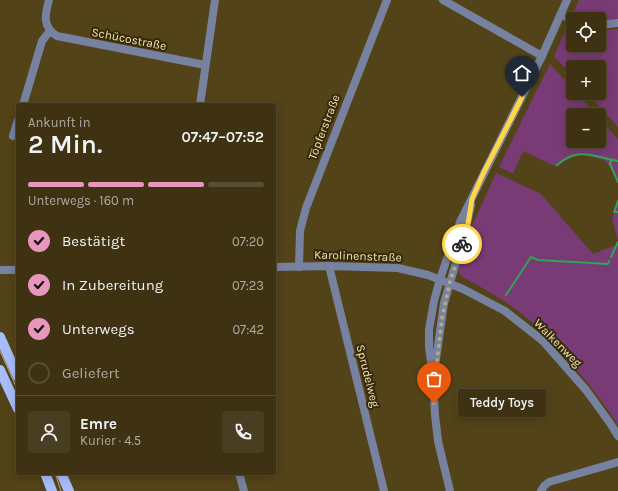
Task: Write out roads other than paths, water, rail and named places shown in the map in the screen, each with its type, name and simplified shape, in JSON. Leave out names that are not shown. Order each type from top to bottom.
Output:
[{"type":"main road","points":[[0,337],[16,373]]},
{"type":"main road","points":[[0,370],[16,405]]},
{"type":"main road","points":[[46,475],[52,491]]},
{"type":"main road","points":[[62,475],[69,491]]},
{"type":"street","points":[[24,103],[42,41],[50,31],[45,20],[49,0]]},
{"type":"street","points":[[200,103],[215,0]]},
{"type":"street","name":"Töpferstraße","points":[[299,267],[300,231],[306,208],[386,0]]},
{"type":"street","points":[[443,0],[542,56]]},
{"type":"street","points":[[450,491],[438,441],[433,376],[430,360],[429,329],[434,301],[460,222],[542,56],[567,0]]},
{"type":"street","points":[[560,15],[566,17]]},
{"type":"street","points":[[606,24],[618,23]]},
{"type":"street","name":"Schücostraße","points":[[50,31],[60,37],[205,65]]},
{"type":"street","points":[[13,136],[16,126]]},
{"type":"street","points":[[433,376],[437,361],[442,318],[450,282],[466,232],[472,199]]},
{"type":"street","name":"Karolinenstraße","points":[[276,267],[329,266],[398,268],[440,279]]},
{"type":"street","name":"Sprudelweg","points":[[329,266],[384,491]]},
{"type":"street","points":[[0,270],[16,270]]},
{"type":"street","name":"Walkenweg","points":[[440,279],[450,282],[505,311],[543,341],[586,390],[610,422],[618,436]]},
{"type":"street","points":[[541,491],[549,482],[618,462]]},
{"type":"street","points":[[239,475],[244,491]]},
{"type":"waterway","points":[[557,165],[565,159],[579,154],[594,155],[618,161]]},
{"type":"waterway","points":[[611,160],[610,164],[618,182]]},
{"type":"waterway","points":[[618,201],[614,212],[618,212]]},
{"type":"waterway","points":[[611,257],[618,242]]},
{"type":"waterway","points":[[506,295],[531,257],[538,260],[608,264],[609,261]]},
{"type":"tram line","points":[[0,351],[16,387]]},
{"type":"tram line","points":[[56,475],[61,491]]},
{"type":"place","name":"Teddy Toys","points":[[434,403]]}]
